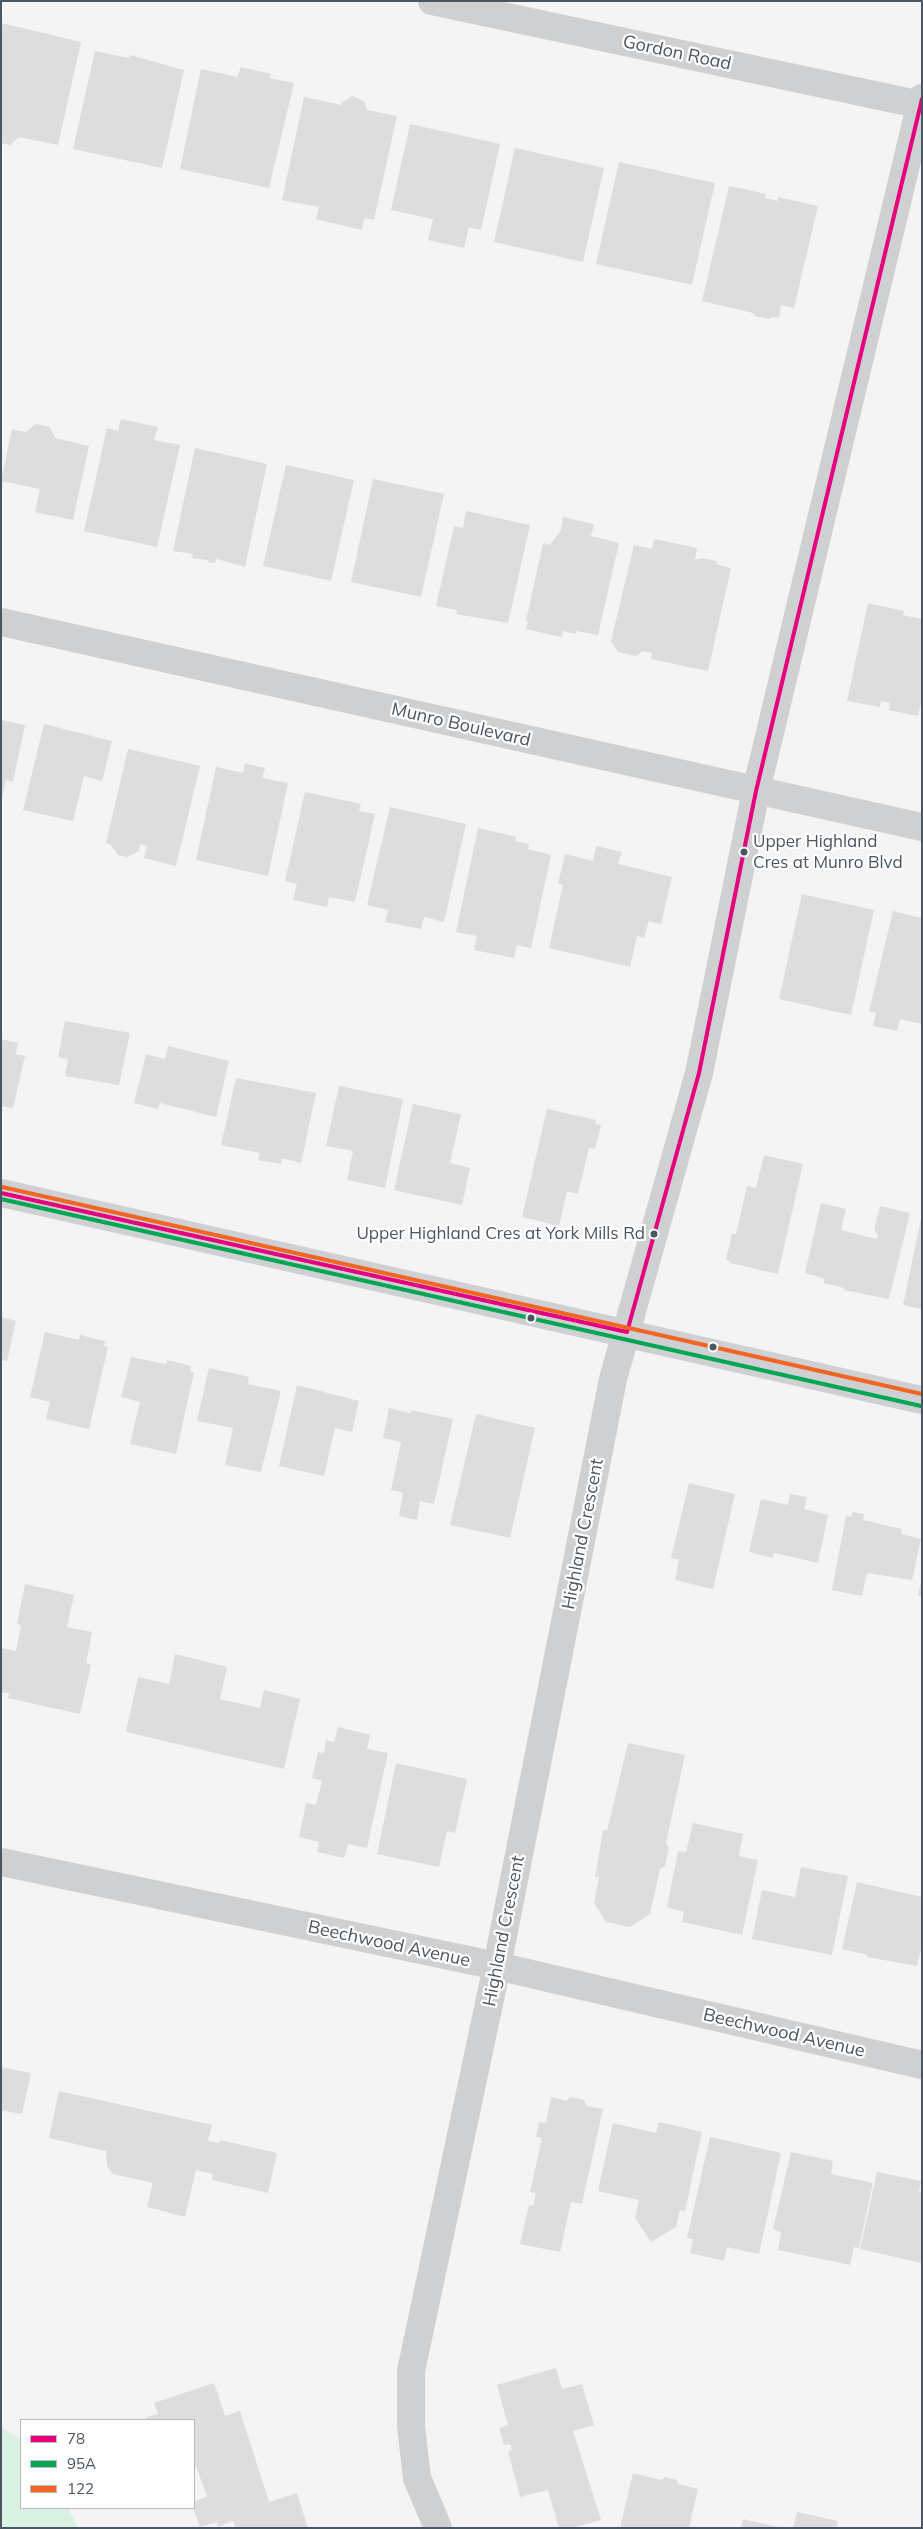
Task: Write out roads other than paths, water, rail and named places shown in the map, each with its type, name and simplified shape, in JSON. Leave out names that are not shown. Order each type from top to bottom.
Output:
[{"type":"main road","points":[[1,1193],[627,1332],[922,1400]]},
{"type":"street","name":"Gordon Road","points":[[432,1],[921,102]]},
{"type":"street","name":"Highland Crescent","points":[[438,2528],[417,2478],[411,2426],[411,2371],[497,1966],[613,1379],[698,1073],[756,791],[921,102]]},
{"type":"street","name":"Munro Boulevard","points":[[1,622],[922,828]]},
{"type":"street","name":"Beechwood Avenue","points":[[1,1862],[497,1966],[922,2065]]},
{"type":"place","name":"Upper Highland Cres at Munro Blvd","points":[[744,852]]},
{"type":"place","name":"Upper Highland Cres at York Mills Rd","points":[[654,1234]]}]
